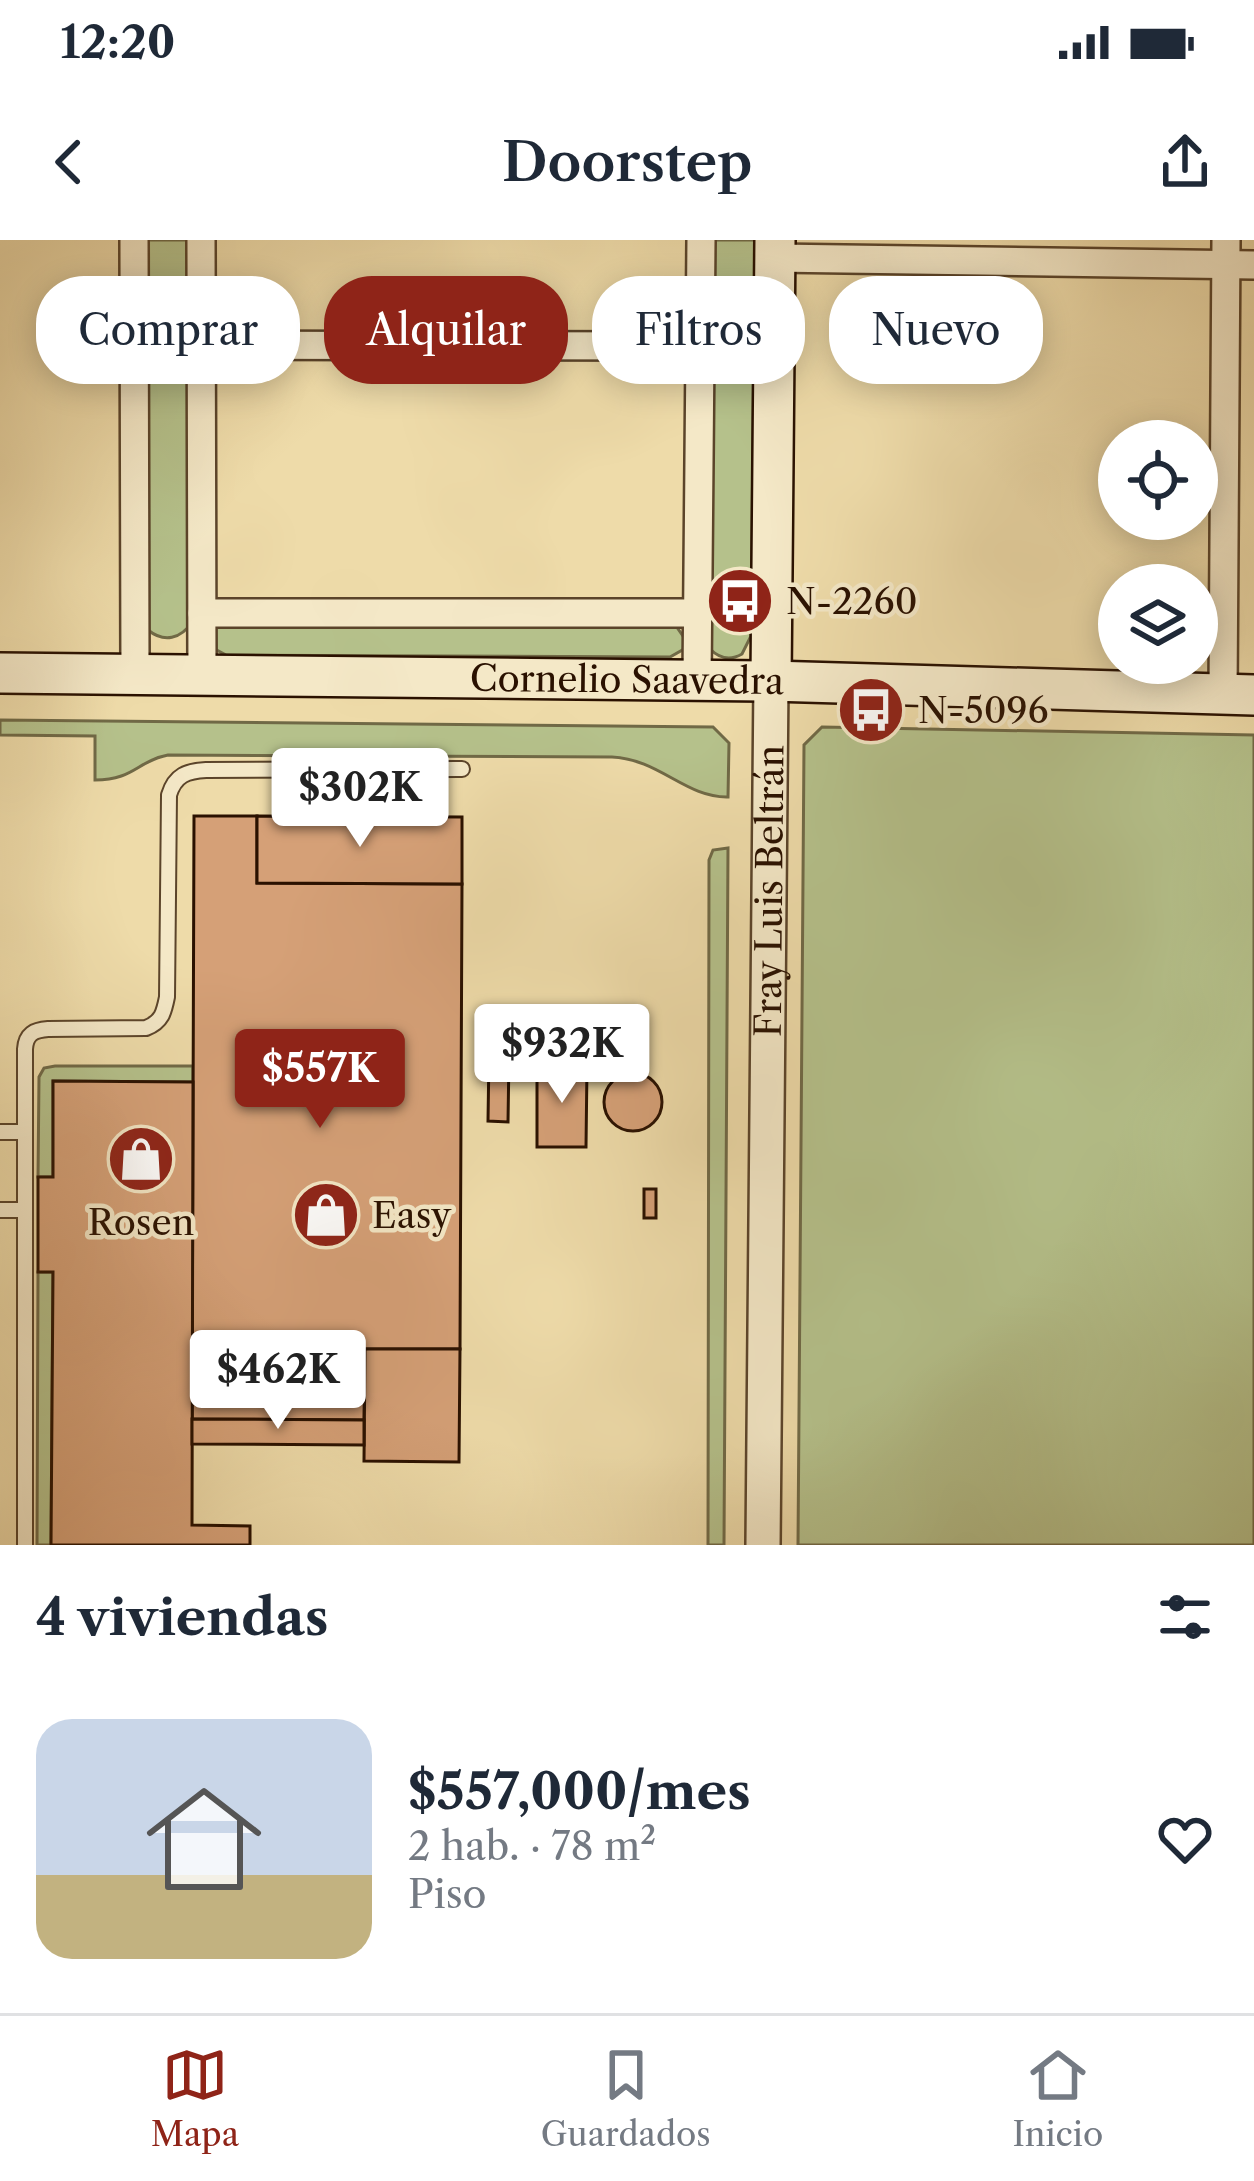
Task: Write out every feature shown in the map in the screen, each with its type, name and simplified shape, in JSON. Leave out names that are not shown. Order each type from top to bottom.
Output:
[{"type":"main road","name":"Fray Luis Beltrán","points":[[771,681],[775,249]]},
{"type":"main road","name":"Cornelio Saavedra","points":[[0,673],[771,681],[1238,694]]},
{"type":"street","points":[[134,240],[134,276]]},
{"type":"street","points":[[201,240],[201,276]]},
{"type":"street","points":[[701,240],[701,276]]},
{"type":"street","points":[[775,249],[1235,256],[1238,694]]},
{"type":"street","points":[[300,345],[592,346]]},
{"type":"street","points":[[134,384],[135,674]]},
{"type":"street","points":[[201,384],[202,675]]},
{"type":"street","points":[[697,680],[700,384]]},
{"type":"street","name":"Cornelio Saavedra","points":[[202,613],[697,613]]},
{"type":"street","name":"Fray Luis Beltrán","points":[[763,1545],[771,681]]},
{"type":"lane","points":[[25,1545],[28,1036],[48,1029],[136,1029],[161,1018],[167,997],[169,794],[185,773],[462,769]]},
{"type":"lane","points":[[0,1132],[25,1132]]},
{"type":"lane","points":[[0,1210],[25,1210]]},
{"type":"green space","points":[[141,240],[192,240],[194,276],[141,276]]},
{"type":"green space","points":[[710,240],[755,240],[755,276],[710,276]]},
{"type":"green space","points":[[147,384],[189,384],[192,622],[172,637],[148,630]]},
{"type":"green space","points":[[710,384],[754,384],[751,636],[742,654],[721,657],[710,649]]},
{"type":"green space","points":[[217,625],[676,626],[685,639],[684,649],[670,657],[226,655],[213,648]]},
{"type":"green space","points":[[0,720],[713,727],[729,743],[728,797],[713,796],[644,764],[612,757],[168,755],[127,774],[95,780],[95,736],[0,735]]},
{"type":"green space","points":[[822,727],[1254,735],[1254,1545],[798,1545],[804,745]]},
{"type":"green space","points":[[728,848],[724,1545],[708,1545],[709,860],[713,850]]},
{"type":"green space","points":[[193,1066],[193,1082],[53,1081],[53,1177],[38,1177],[39,1077],[44,1068]]},
{"type":"green space","points":[[38,1272],[53,1272],[51,1545],[37,1545]]},
{"type":"building","name":"Easy","points":[[194,816],[257,816],[257,883],[462,884],[460,1349],[365,1349],[364,1420],[192,1419]]},
{"type":"building","points":[[257,816],[462,817],[462,884],[257,883]]},
{"type":"building","points":[[489,1055],[509,1056],[508,1122],[488,1121]]},
{"type":"building","points":[[537,1066],[587,1066],[586,1147],[537,1147]]},
{"type":"building","points":[[633,1073],[654,1081],[662,1102],[654,1123],[633,1131],[612,1123],[604,1102],[612,1081]]},
{"type":"building","points":[[53,1081],[193,1082],[192,1525],[250,1526],[250,1545],[51,1545],[53,1272],[38,1272],[38,1177],[53,1177]]},
{"type":"building","points":[[644,1189],[656,1189],[656,1218],[644,1218]]},
{"type":"building","points":[[365,1349],[460,1349],[459,1462],[364,1461]]},
{"type":"building","points":[[192,1419],[364,1420],[364,1445],[192,1444]]},
{"type":"place","name":"N-2260","points":[[740,601]]},
{"type":"place","name":"N-5096","points":[[871,710]]},
{"type":"place","name":"Rosen","points":[[141,1159]]},
{"type":"place","name":"Easy","points":[[326,1215]]}]
